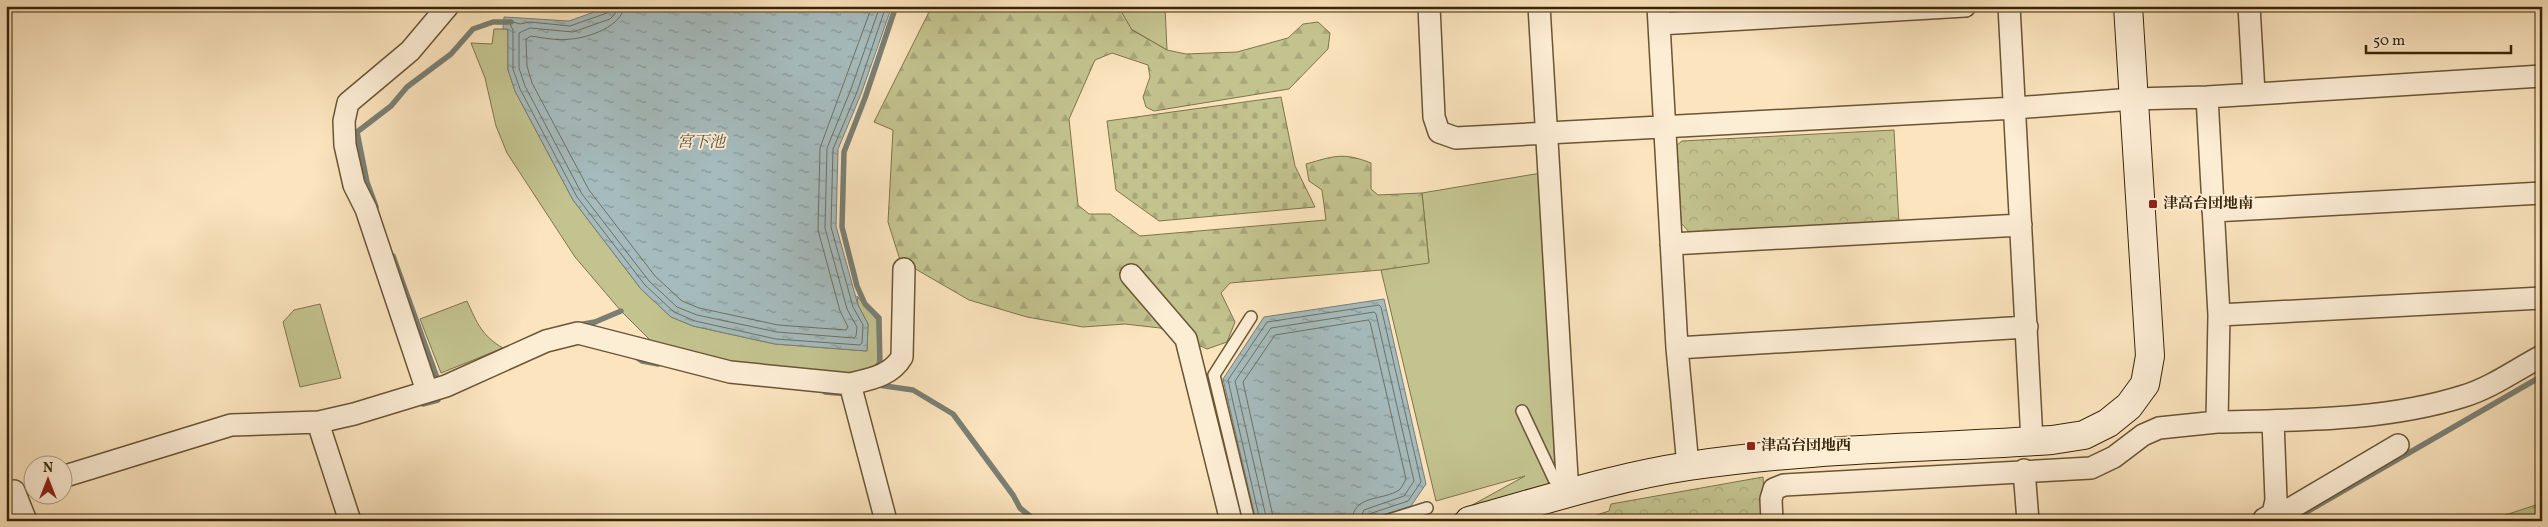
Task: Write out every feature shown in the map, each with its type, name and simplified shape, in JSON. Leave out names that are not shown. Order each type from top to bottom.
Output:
[{"type":"street","points":[[436,389],[366,209],[354,185],[345,145],[344,121],[348,103],[410,51],[448,6]]},
{"type":"street","points":[[1429,6],[1434,117],[1439,132],[1456,138],[1664,125],[2014,108],[2133,99],[2207,97],[2542,76]]},
{"type":"street","points":[[1539,6],[1568,494]]},
{"type":"street","points":[[1688,466],[1677,348],[1658,15],[1964,6]]},
{"type":"street","points":[[2009,6],[2032,441]]},
{"type":"street","points":[[1469,521],[1632,477],[1688,466],[1836,451],[2032,441],[2084,435],[2108,423],[2129,406],[2145,384],[2150,356],[2128,6]]},
{"type":"street","points":[[2249,6],[2254,93]]},
{"type":"street","points":[[2207,97],[2219,315],[2216,422]]},
{"type":"street","points":[[2213,211],[2542,193]]},
{"type":"street","points":[[1671,244],[2021,225]]},
{"type":"street","points":[[72,474],[231,425],[320,426],[436,389],[546,341],[578,333],[730,372],[852,389],[896,368],[902,358],[904,269]]},
{"type":"street","points":[[1131,275],[1186,340],[1231,521]]},
{"type":"street","points":[[2219,315],[2542,298]]},
{"type":"street","points":[[1677,348],[2027,327]]},
{"type":"street","points":[[1772,521],[1771,499],[1774,489],[1784,485],[2024,470],[2091,468],[2114,457],[2143,435],[2159,428],[2216,422],[2390,412],[2464,396],[2542,356]]},
{"type":"street","points":[[852,389],[886,521]]},
{"type":"street","points":[[2267,517],[2276,500],[2273,420]]},
{"type":"street","points":[[320,426],[350,521]]},
{"type":"street","points":[[2267,517],[2288,510],[2398,445]]},
{"type":"street","points":[[2024,470],[2028,521]]},
{"type":"street","points":[[17,493],[26,521]]},
{"type":"lane","points":[[1249,521],[1214,375],[1251,317]]},
{"type":"lane","points":[[1522,411],[1554,479],[1568,494]]},
{"type":"lane","points":[[1386,521],[1427,508]]},
{"type":"green space","points":[[932,6],[1118,6],[1132,30],[1167,50],[1186,54],[1237,52],[1288,38],[1303,24],[1318,22],[1330,33],[1328,49],[1289,89],[1154,111],[1146,107],[1143,97],[1150,77],[1148,65],[1112,53],[1095,60],[1069,119],[1078,205],[1089,214],[1110,214],[1140,236],[1326,220],[1322,190],[1309,181],[1306,164],[1331,157],[1353,157],[1371,163],[1371,189],[1378,195],[1422,193],[1429,263],[1381,270],[1230,283],[1221,293],[1235,322],[1227,342],[1207,349],[1160,328],[1125,324],[1083,327],[1027,317],[969,300],[900,260],[888,222],[893,130],[874,122]]},
{"type":"green space","points":[[1118,6],[1165,6],[1167,50],[1131,29]]},
{"type":"green space","points":[[494,29],[508,29],[508,70],[515,91],[573,200],[641,289],[671,317],[693,326],[775,344],[867,351],[868,324],[858,305],[857,296],[877,320],[878,361],[872,370],[849,373],[731,366],[657,347],[621,311],[575,257],[507,153],[496,126],[485,78],[471,43],[492,44]]},
{"type":"green space","points":[[1281,97],[1295,166],[1315,207],[1159,221],[1116,190],[1107,121]]},
{"type":"green space","points":[[1894,130],[1899,224],[1690,233],[1681,223],[1677,145],[1682,141]]},
{"type":"green space","points":[[1541,173],[1555,468],[1527,409],[1522,411],[1551,483],[1547,487],[1454,515],[1525,476],[1436,501],[1381,270],[1429,262],[1422,193]]},
{"type":"green space","points":[[467,301],[485,334],[503,348],[441,373],[420,319]]},
{"type":"green space","points":[[320,304],[341,378],[300,387],[283,322],[294,310]]},
{"type":"green space","points":[[1763,477],[1766,521],[1578,521],[1609,511],[1611,504]]},
{"type":"green space","points":[[2542,503],[2542,521],[2487,521]]},
{"type":"water","name":"宮下池","points":[[611,6],[892,6],[861,94],[838,149],[836,226],[858,305],[868,324],[867,351],[775,344],[693,326],[671,317],[641,289],[573,200],[515,91],[508,70],[508,29],[503,29],[504,17],[569,21]]},
{"type":"water","points":[[1384,299],[1426,484],[1411,506],[1364,521],[1256,521],[1223,379],[1264,317]]},
{"type":"waterway","points":[[880,369],[879,318],[865,304],[857,286],[842,227],[844,152],[865,98],[896,6]]},
{"type":"waterway","points":[[1117,6],[1119,10]]},
{"type":"waterway","points":[[376,207],[367,182],[357,132],[391,106],[407,87],[451,54],[473,29],[493,22],[511,22]]},
{"type":"waterway","points":[[393,256],[437,378]]},
{"type":"waterway","points":[[578,325],[595,322],[621,311]]},
{"type":"waterway","points":[[636,357],[642,361],[658,364]]},
{"type":"waterway","points":[[2291,521],[2542,376]]},
{"type":"waterway","points":[[878,385],[913,390],[953,414],[1013,495],[1020,508],[1036,521]]},
{"type":"waterway","points":[[423,404],[438,400],[438,392]]},
{"type":"waterway","points":[[825,392],[848,394]]},
{"type":"place","name":"津高台団地南","points":[[2153,204]]},
{"type":"place","name":"津高台団地西","points":[[1751,446]]}]
